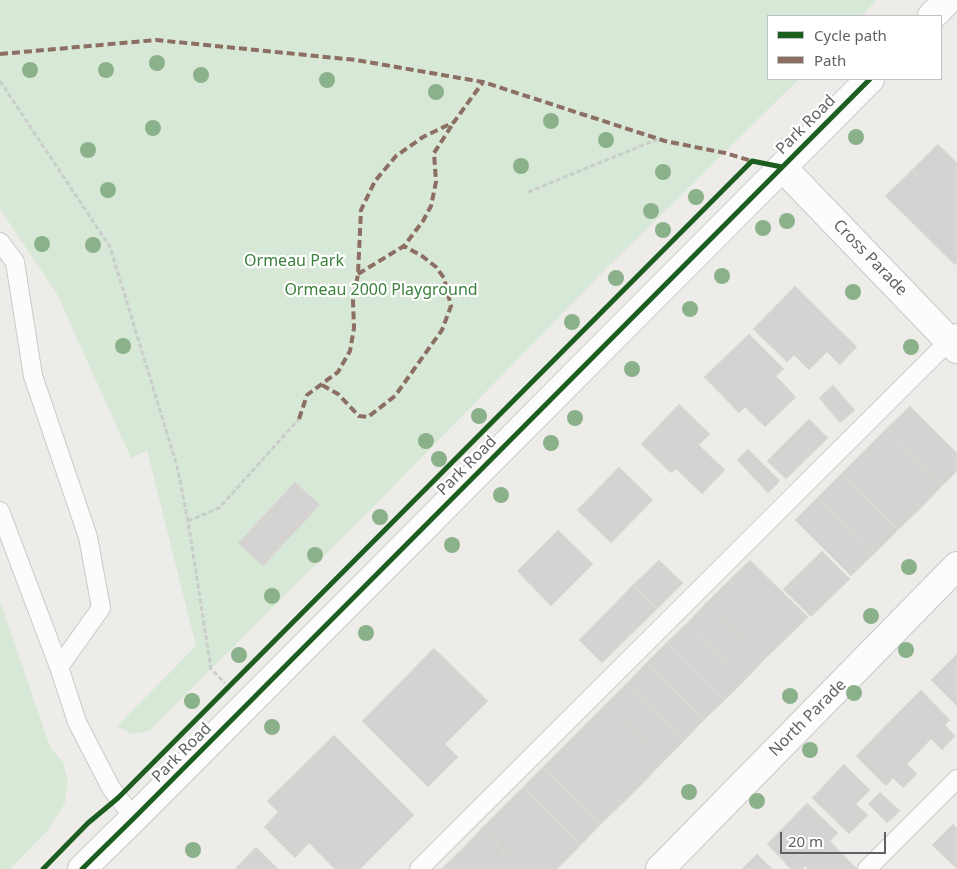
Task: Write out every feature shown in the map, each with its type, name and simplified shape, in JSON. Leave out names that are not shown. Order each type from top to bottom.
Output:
[{"type":"street","points":[[933,15],[948,0]]},
{"type":"street","name":"Park Road","points":[[82,869],[869,80]]},
{"type":"street","name":"Cross Parade","points":[[782,167],[954,341]]},
{"type":"street","name":"North Parade","points":[[660,869],[957,566]]},
{"type":"lane","points":[[0,242],[15,262],[33,376],[88,537],[101,608],[59,666]]},
{"type":"lane","points":[[419,869],[954,341]]},
{"type":"lane","points":[[0,511],[59,666],[77,722],[111,788],[134,818]]},
{"type":"lane","points":[[867,869],[957,779]]},
{"type":"path","points":[[0,81],[110,246],[177,466],[188,521],[211,669],[229,686],[224,692]]},
{"type":"path","points":[[528,192],[658,139]]},
{"type":"path","points":[[188,521],[219,508],[299,419]]},
{"type":"green space","name":"Ormeau Park","points":[[0,0],[877,0],[862,15],[767,15],[767,80],[798,80],[603,272],[378,502],[149,731],[132,734],[117,726],[196,646],[147,450],[131,458],[57,294],[0,209]]},
{"type":"green space","points":[[0,601],[50,747],[63,762],[68,781],[65,803],[49,829],[10,869],[0,869]]},
{"type":"building","points":[[938,144],[957,163],[957,215],[912,170]]},
{"type":"building","points":[[912,170],[957,215],[957,263],[955,265],[885,196]]},
{"type":"building","points":[[795,286],[857,347],[840,365],[827,352],[809,370],[794,355],[787,362],[753,329]]},
{"type":"building","points":[[749,334],[784,369],[776,376],[796,397],[765,427],[745,407],[739,413],[704,377]]},
{"type":"building","points":[[833,385],[855,410],[840,423],[819,398]]},
{"type":"building","points":[[679,404],[710,434],[699,445],[725,470],[702,494],[676,469],[671,473],[641,444]]},
{"type":"building","points":[[910,406],[957,453],[957,471],[943,485],[887,428]]},
{"type":"building","points":[[809,419],[828,438],[786,479],[767,461]]},
{"type":"building","points":[[887,428],[943,485],[921,508],[864,451]]},
{"type":"building","points":[[748,449],[780,481],[768,493],[737,460]]},
{"type":"building","points":[[864,451],[921,508],[898,530],[841,474]]},
{"type":"building","points":[[619,467],[653,500],[611,543],[577,510]]},
{"type":"building","points":[[841,474],[898,530],[875,553],[818,497]]},
{"type":"building","points":[[295,482],[320,505],[263,566],[238,543]]},
{"type":"building","points":[[818,497],[875,553],[851,576],[795,520]]},
{"type":"building","points":[[558,530],[593,564],[551,606],[517,571]]},
{"type":"building","points":[[822,551],[850,579],[811,617],[783,589]]},
{"type":"building","points":[[659,560],[683,583],[657,609],[633,585]]},
{"type":"building","points":[[750,560],[808,617],[787,638],[729,580]]},
{"type":"building","points":[[729,580],[787,638],[766,658],[708,601]]},
{"type":"building","points":[[633,585],[657,609],[602,663],[579,640]]},
{"type":"building","points":[[708,601],[766,658],[746,679],[688,622]]},
{"type":"building","points":[[688,622],[746,679],[725,700],[667,642]]},
{"type":"building","points":[[667,642],[725,700],[704,720],[646,663]]},
{"type":"building","points":[[434,648],[488,701],[445,744],[458,757],[428,787],[362,721]]},
{"type":"building","points":[[957,654],[957,706],[931,680]]},
{"type":"building","points":[[646,663],[704,720],[684,741],[626,684]]},
{"type":"building","points":[[626,684],[684,741],[663,762],[605,705]]},
{"type":"building","points":[[921,690],[950,720],[945,725],[955,736],[942,750],[931,739],[918,753],[888,723]]},
{"type":"building","points":[[605,705],[663,762],[643,783],[585,725]]},
{"type":"building","points":[[888,723],[918,753],[907,764],[917,774],[903,788],[893,778],[886,786],[856,756]]},
{"type":"building","points":[[585,725],[643,783],[622,804],[564,746]]},
{"type":"building","points":[[334,735],[414,815],[360,869],[335,869],[309,843],[295,858],[264,827],[278,812],[267,801]]},
{"type":"building","points":[[564,746],[622,804],[601,824],[543,767]]},
{"type":"building","points":[[844,764],[870,790],[856,804],[868,815],[849,834],[812,798]]},
{"type":"building","points":[[543,767],[601,824],[581,845],[523,787]]},
{"type":"building","points":[[523,787],[581,845],[560,866],[502,808]]},
{"type":"building","points":[[880,792],[900,811],[887,823],[868,804]]},
{"type":"building","points":[[807,803],[838,833],[830,841],[857,869],[808,869],[805,866],[803,869],[791,869],[767,844]]},
{"type":"building","points":[[502,808],[560,866],[557,869],[522,869],[481,829]]},
{"type":"building","points":[[953,824],[957,828],[957,869],[932,845]]},
{"type":"building","points":[[481,829],[522,869],[480,869],[461,850]]},
{"type":"building","points":[[256,847],[278,869],[235,869]]},
{"type":"building","points":[[461,850],[480,869],[441,869]]},
{"type":"building","points":[[757,854],[772,869],[742,869]]},
{"type":"marked path","points":[[0,54],[156,40],[356,60],[483,82],[665,141],[725,153],[752,161]]},
{"type":"marked path","points":[[299,419],[307,395],[338,372],[350,351],[354,328],[353,301],[358,274],[361,210],[375,181],[396,156],[423,137],[454,122],[483,82]]},
{"type":"marked path","points":[[358,274],[404,246],[423,221],[431,206],[436,182],[434,153],[454,122]]},
{"type":"marked path","points":[[322,385],[338,394],[359,416],[368,417],[395,396],[442,330],[451,306],[444,278],[436,267],[422,256],[404,246]]},
{"type":"cycle path","points":[[82,869],[869,80]]},
{"type":"cycle path","points":[[43,869],[88,823],[118,798],[752,161],[782,167]]},
{"type":"park label","name":"Ormeau 2000 Playground","points":[[381,290]]}]
